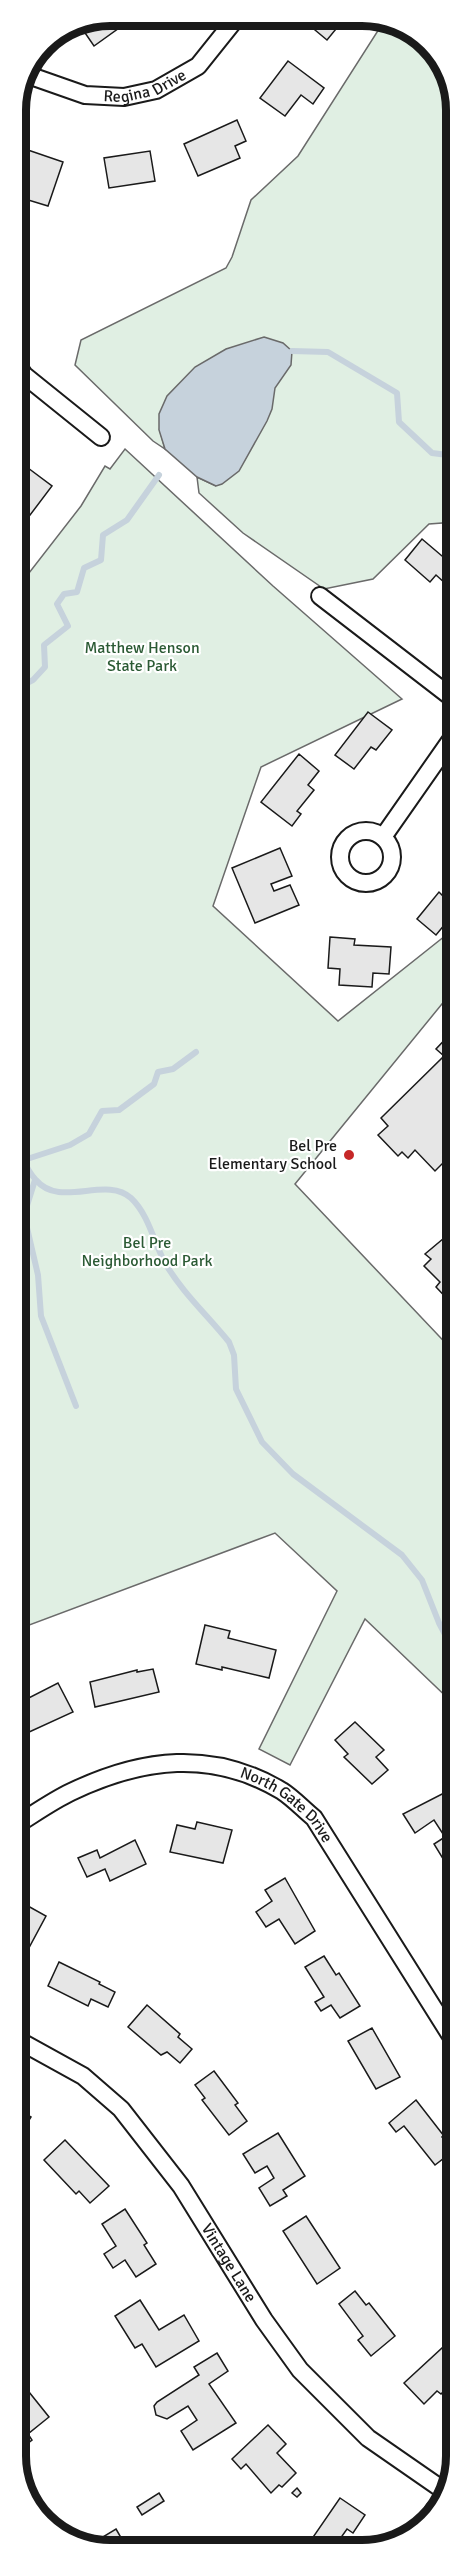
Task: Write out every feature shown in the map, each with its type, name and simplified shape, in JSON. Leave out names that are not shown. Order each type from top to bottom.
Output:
[{"type":"street","name":"Regina Drive","points":[[32,77],[85,95],[124,97],[156,90],[198,66],[230,26]]},
{"type":"street","points":[[26,380],[100,437]]},
{"type":"street","points":[[320,596],[446,693]]},
{"type":"street","points":[[383,837],[446,747]]},
{"type":"street","name":"North Gate Drive","points":[[26,1819],[70,1792],[128,1771],[172,1762],[206,1763],[252,1776],[284,1792],[314,1818],[446,2028]]},
{"type":"street","name":"Vintage Lane","points":[[26,2045],[83,2076],[121,2109],[181,2186],[264,2320],[300,2370],[368,2438],[439,2487]]},
{"type":"green space","points":[[380,28],[404,37],[425,54],[439,77],[446,110],[446,523],[429,524],[373,579],[324,589],[243,533],[199,493],[197,477],[216,486],[160,431],[165,449],[153,441],[75,365],[81,340],[226,268],[232,257],[251,200],[298,156]]},
{"type":"green space","points":[[125,449],[273,586],[402,699],[261,767],[213,906],[338,1021],[446,935],[446,999],[295,1184],[446,1343],[446,1696],[365,1619],[290,1765],[259,1749],[337,1591],[275,1533],[26,1626],[26,577],[81,506],[105,466],[110,469]]},
{"type":"shaded area","points":[[264,337],[283,343],[292,351],[291,365],[275,388],[272,409],[267,421],[239,471],[216,486],[197,477],[165,449],[159,430],[159,414],[167,396],[195,367],[226,349]]},
{"type":"building","points":[[118,26],[119,28],[94,46],[83,30],[93,27]]},
{"type":"building","points":[[310,26],[338,26],[327,40]]},
{"type":"building","points":[[288,61],[324,88],[313,104],[301,95],[285,116],[260,98]]},
{"type":"building","points":[[237,120],[246,141],[235,146],[240,158],[198,176],[184,144]]},
{"type":"building","points":[[26,149],[63,162],[48,206],[26,199]]},
{"type":"building","points":[[150,151],[155,181],[109,188],[104,158]]},
{"type":"building","points":[[26,466],[52,486],[26,520]]},
{"type":"building","points":[[422,539],[446,559],[446,584],[436,575],[430,582],[405,560]]},
{"type":"building","points":[[368,712],[392,730],[376,750],[371,747],[354,769],[335,755]]},
{"type":"building","points":[[299,754],[319,771],[308,785],[314,790],[297,811],[301,814],[292,826],[261,802]]},
{"type":"building","points":[[280,848],[292,876],[271,884],[274,891],[290,885],[299,905],[255,923],[232,868]]},
{"type":"building","points":[[439,892],[443,896],[446,892],[446,923],[436,935],[417,919]]},
{"type":"building","points":[[330,937],[355,939],[354,945],[391,947],[389,974],[373,973],[372,987],[339,985],[340,969],[328,968]]},
{"type":"building","name":"Bel Pre Elementary School","points":[[446,1038],[446,1160],[435,1171],[415,1150],[408,1158],[402,1152],[398,1156],[378,1135],[388,1126],[381,1118],[444,1056],[436,1049]]},
{"type":"building","points":[[446,1236],[446,1298],[436,1287],[440,1282],[424,1266],[431,1259],[425,1254]]},
{"type":"building","points":[[205,1625],[230,1631],[228,1638],[276,1650],[269,1678],[222,1667],[222,1670],[196,1664]]},
{"type":"building","points":[[153,1669],[159,1692],[95,1707],[90,1682],[137,1670],[137,1672]]},
{"type":"building","points":[[58,1683],[73,1712],[26,1733],[26,1699]]},
{"type":"building","points":[[355,1722],[384,1750],[376,1757],[388,1770],[372,1784],[344,1757],[348,1754],[335,1740]]},
{"type":"building","points":[[446,1792],[446,1861],[434,1844],[445,1837],[434,1820],[415,1833],[403,1814]]},
{"type":"building","points":[[197,1822],[232,1830],[223,1863],[170,1852],[177,1825],[195,1829]]},
{"type":"building","points":[[135,1840],[146,1864],[110,1881],[105,1869],[87,1877],[78,1858],[97,1850],[100,1858]]},
{"type":"building","points":[[285,1878],[315,1931],[295,1944],[279,1919],[266,1927],[256,1912],[272,1901],[265,1890]]},
{"type":"building","points":[[26,1905],[46,1916],[26,1953]]},
{"type":"building","points":[[324,1956],[336,1975],[339,1973],[360,2006],[340,2018],[331,2005],[321,2011],[315,2002],[324,1997],[305,1967]]},
{"type":"building","points":[[59,1962],[115,1992],[108,2007],[91,1999],[88,2006],[48,1986]]},
{"type":"building","points":[[147,2005],[180,2034],[178,2037],[192,2049],[180,2063],[167,2052],[161,2055],[128,2027]]},
{"type":"building","points":[[372,2028],[400,2077],[376,2089],[348,2041]]},
{"type":"building","points":[[214,2071],[238,2103],[235,2105],[247,2121],[229,2135],[202,2100],[205,2098],[195,2085]]},
{"type":"building","points":[[416,2100],[444,2136],[442,2137],[446,2142],[446,2156],[435,2165],[404,2126],[396,2132],[389,2123]]},
{"type":"building","points":[[26,2114],[31,2117],[26,2125]]},
{"type":"building","points":[[278,2133],[305,2176],[283,2190],[287,2196],[270,2206],[259,2188],[274,2178],[267,2166],[255,2173],[243,2154]]},
{"type":"building","points":[[65,2140],[109,2186],[90,2203],[79,2191],[76,2194],[44,2160]]},
{"type":"building","points":[[125,2209],[147,2243],[144,2245],[156,2264],[136,2277],[125,2260],[113,2268],[104,2254],[116,2246],[102,2224]]},
{"type":"building","points":[[306,2216],[340,2268],[317,2284],[283,2231]]},
{"type":"building","points":[[355,2291],[366,2305],[369,2303],[395,2336],[371,2356],[358,2340],[363,2336],[339,2304]]},
{"type":"building","points":[[140,2300],[159,2330],[184,2315],[199,2341],[156,2367],[142,2344],[135,2348],[115,2316]]},
{"type":"building","points":[[446,2344],[446,2389],[441,2394],[437,2391],[424,2404],[404,2383]]},
{"type":"building","points":[[217,2353],[228,2371],[209,2384],[236,2423],[193,2450],[181,2431],[197,2420],[188,2406],[167,2419],[156,2415],[154,2406],[199,2375],[194,2367]]},
{"type":"building","points":[[26,2388],[49,2417],[28,2434],[32,2440],[26,2445]]},
{"type":"building","points":[[268,2425],[286,2444],[277,2453],[296,2473],[282,2487],[279,2485],[271,2493],[246,2464],[241,2469],[232,2459]]},
{"type":"building","points":[[297,2488],[301,2493],[297,2497],[292,2493]]},
{"type":"building","points":[[159,2493],[164,2501],[142,2515],[137,2507]]},
{"type":"building","points":[[340,2498],[365,2515],[353,2533],[347,2529],[339,2540],[311,2540]]},
{"type":"building","points":[[116,2529],[122,2540],[110,2540],[100,2539]]},
{"type":"waterway","points":[[292,351],[328,352],[397,393],[399,422],[432,453],[446,455]]},
{"type":"waterway","points":[[26,684],[33,680],[45,667],[44,645],[68,626],[57,604],[64,594],[77,592],[84,568],[101,560],[103,535],[127,520],[159,475]]},
{"type":"waterway","points":[[26,1159],[70,1145],[89,1134],[102,1111],[119,1110],[154,1084],[158,1072],[173,1069],[196,1052]]},
{"type":"waterway","points":[[26,1165],[36,1180],[46,1188],[57,1192],[109,1190],[121,1192],[131,1198],[147,1221],[161,1255],[172,1274],[229,1342],[234,1355],[236,1389],[262,1442],[293,1474],[402,1555],[422,1580],[446,1636]]},
{"type":"waterway","points":[[26,1209],[35,1180]]},
{"type":"waterway","points":[[26,1224],[38,1275],[41,1316],[76,1406]]},
{"type":"place","name":"Bel Pre Elementary School","points":[[349,1155]]},
{"type":"park label","name":"Matthew Henson State Park","points":[[142,657]]},
{"type":"park label","name":"Bel Pre Neighborhood Park","points":[[147,1252]]}]
